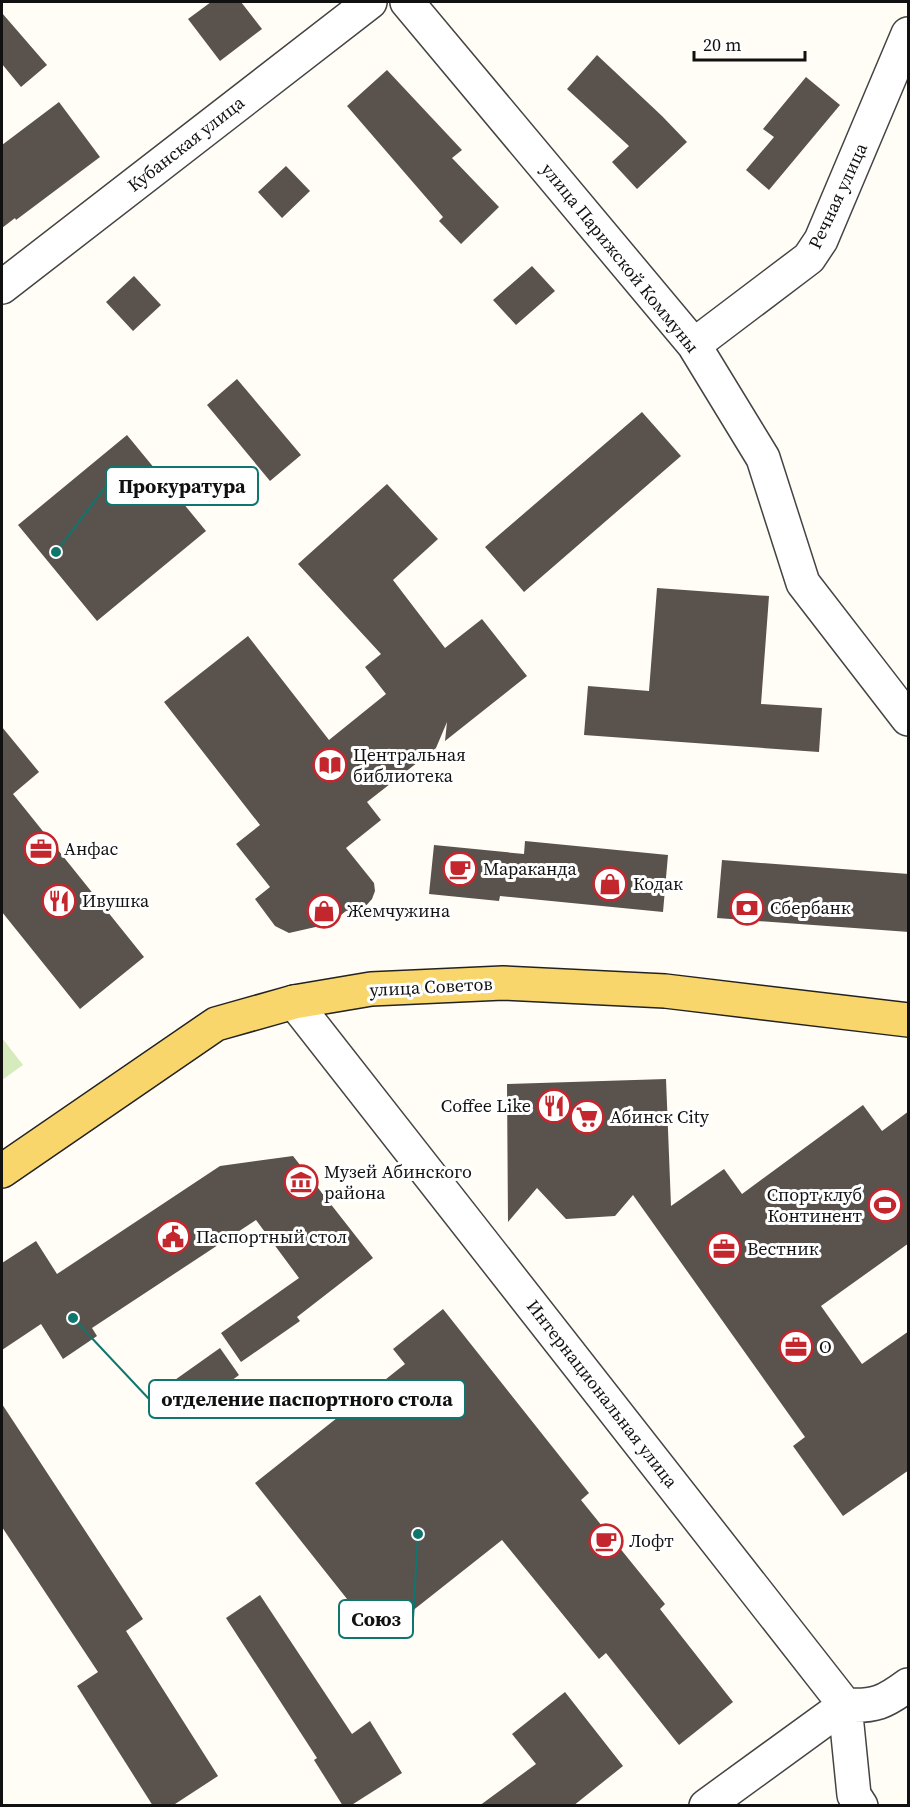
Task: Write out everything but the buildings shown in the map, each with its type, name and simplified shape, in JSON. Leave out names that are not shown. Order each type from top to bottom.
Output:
[{"type":"main road","name":"улица Советов","points":[[2,1171],[216,1024],[294,1002],[370,988],[503,983],[665,991],[909,1020]]},
{"type":"street","name":"Кубанская улица","points":[[2,286],[370,2]]},
{"type":"street","name":"улица Парижской Коммуны","points":[[407,2],[694,345],[763,458],[802,583],[909,719]]},
{"type":"street","name":"Речная улица","points":[[694,345],[808,258],[821,240],[909,34]]},
{"type":"street","name":"Интернациональная улица","points":[[294,1002],[845,1705]]},
{"type":"street","points":[[706,1806],[845,1705],[867,1706],[890,1698],[909,1685]]},
{"type":"street","points":[[845,1705],[854,1795],[861,1806]]},
{"type":"green space","points":[[2,1038],[23,1065],[2,1080]]},
{"type":"place","name":"Прокуратура","points":[[56,552]]},
{"type":"place","name":"Центральная библиотека","points":[[330,765]]},
{"type":"place","name":"Анфас","points":[[41,849]]},
{"type":"place","name":"Мараканда","points":[[460,869]]},
{"type":"place","name":"Кодак","points":[[610,884]]},
{"type":"place","name":"Ивушка","points":[[59,901]]},
{"type":"place","name":"Сбербанк","points":[[747,908]]},
{"type":"place","name":"Жемчужина","points":[[324,911]]},
{"type":"place","name":"Coffee Like","points":[[554,1106]]},
{"type":"place","name":"Абинск City","points":[[587,1117]]},
{"type":"place","name":"Музей Абинского района","points":[[301,1182]]},
{"type":"place","name":"Спорт клуб Континент","points":[[885,1205]]},
{"type":"place","name":"Паспортный стол","points":[[173,1237]]},
{"type":"place","name":"Вестник","points":[[724,1249]]},
{"type":"place","name":"отделение паспортного стола","points":[[73,1318]]},
{"type":"place","name":"О","points":[[796,1347]]},
{"type":"place","name":"Союз","points":[[418,1534]]},
{"type":"place","name":"Лофт","points":[[606,1541]]}]
